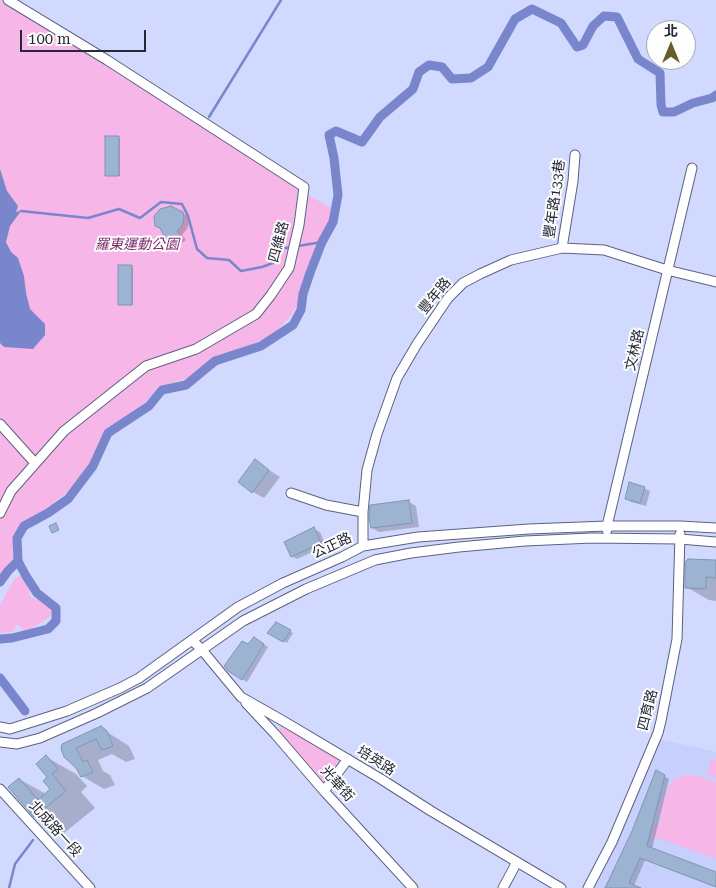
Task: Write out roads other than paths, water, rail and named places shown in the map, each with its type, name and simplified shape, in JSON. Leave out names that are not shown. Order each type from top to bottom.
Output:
[{"type":"street","name":"四維路","points":[[0,513],[11,491],[64,431],[146,366],[196,349],[256,314],[289,268],[300,224],[304,187],[107,60],[8,0]]},
{"type":"street","name":"豐年路133巷","points":[[562,248],[575,155]]},
{"type":"street","name":"文林路","points":[[606,538],[607,526],[692,168]]},
{"type":"street","name":"豐年路","points":[[363,546],[367,470],[377,434],[397,378],[448,298],[463,283],[511,260],[562,248],[604,250],[667,270],[716,282]]},
{"type":"street","points":[[0,424],[35,463]]},
{"type":"street","points":[[291,493],[326,505],[364,512]]},
{"type":"street","name":"公正路","points":[[0,727],[10,729],[67,711],[111,692],[139,678],[238,607],[283,582],[363,546],[418,536],[529,528],[680,526],[716,528]]},
{"type":"street","name":"四育路","points":[[588,888],[612,842],[658,733],[676,639],[680,526]]},
{"type":"street","name":"公正路","points":[[0,742],[17,744],[40,738],[147,688],[251,617],[306,589],[375,560],[459,547],[525,542],[606,538],[680,539],[716,542]]},
{"type":"street","name":"培英路","points":[[192,640],[240,698],[348,759],[561,888]]},
{"type":"street","name":"光華街","points":[[240,698],[275,734],[324,791],[413,888]]},
{"type":"street","points":[[324,791],[348,759]]},
{"type":"street","name":"北成路一段","points":[[0,789],[90,888]]},
{"type":"street","points":[[503,888],[517,862]]},
{"type":"water","points":[[0,169],[7,191],[18,206],[16,212],[21,211],[10,226],[6,242],[11,252],[18,258],[24,276],[30,309],[45,324],[45,335],[33,349],[4,347],[0,343]]},
{"type":"waterway","points":[[209,117],[281,0]]},
{"type":"waterway","points":[[0,639],[48,629],[56,621],[56,608],[37,593],[18,561],[17,538],[24,526],[68,499],[93,466],[108,433],[149,406],[162,390],[186,385],[215,361],[261,346],[293,325],[301,310],[303,294],[322,242],[333,222],[338,195],[334,158],[329,135],[336,131],[362,142],[380,117],[413,89],[419,72],[429,65],[442,67],[452,79],[471,78],[488,67],[515,19],[532,9],[561,23],[577,47],[583,45],[593,26],[604,16],[617,17],[638,59],[660,73],[663,112],[674,112],[716,95]]},
{"type":"waterway","points":[[21,211],[88,218],[119,209],[140,218],[161,202],[182,204],[188,216],[197,249],[207,258],[229,260],[241,271],[273,263],[279,249],[292,247]]},
{"type":"waterway","points":[[298,246],[322,242]]},
{"type":"waterway","points":[[0,582],[18,561]]},
{"type":"waterway","points":[[0,678],[25,711]]},
{"type":"waterway","points":[[9,888],[15,864],[33,840]]},
{"type":"park label","name":"羅東運動公園","points":[[137,245]]}]
